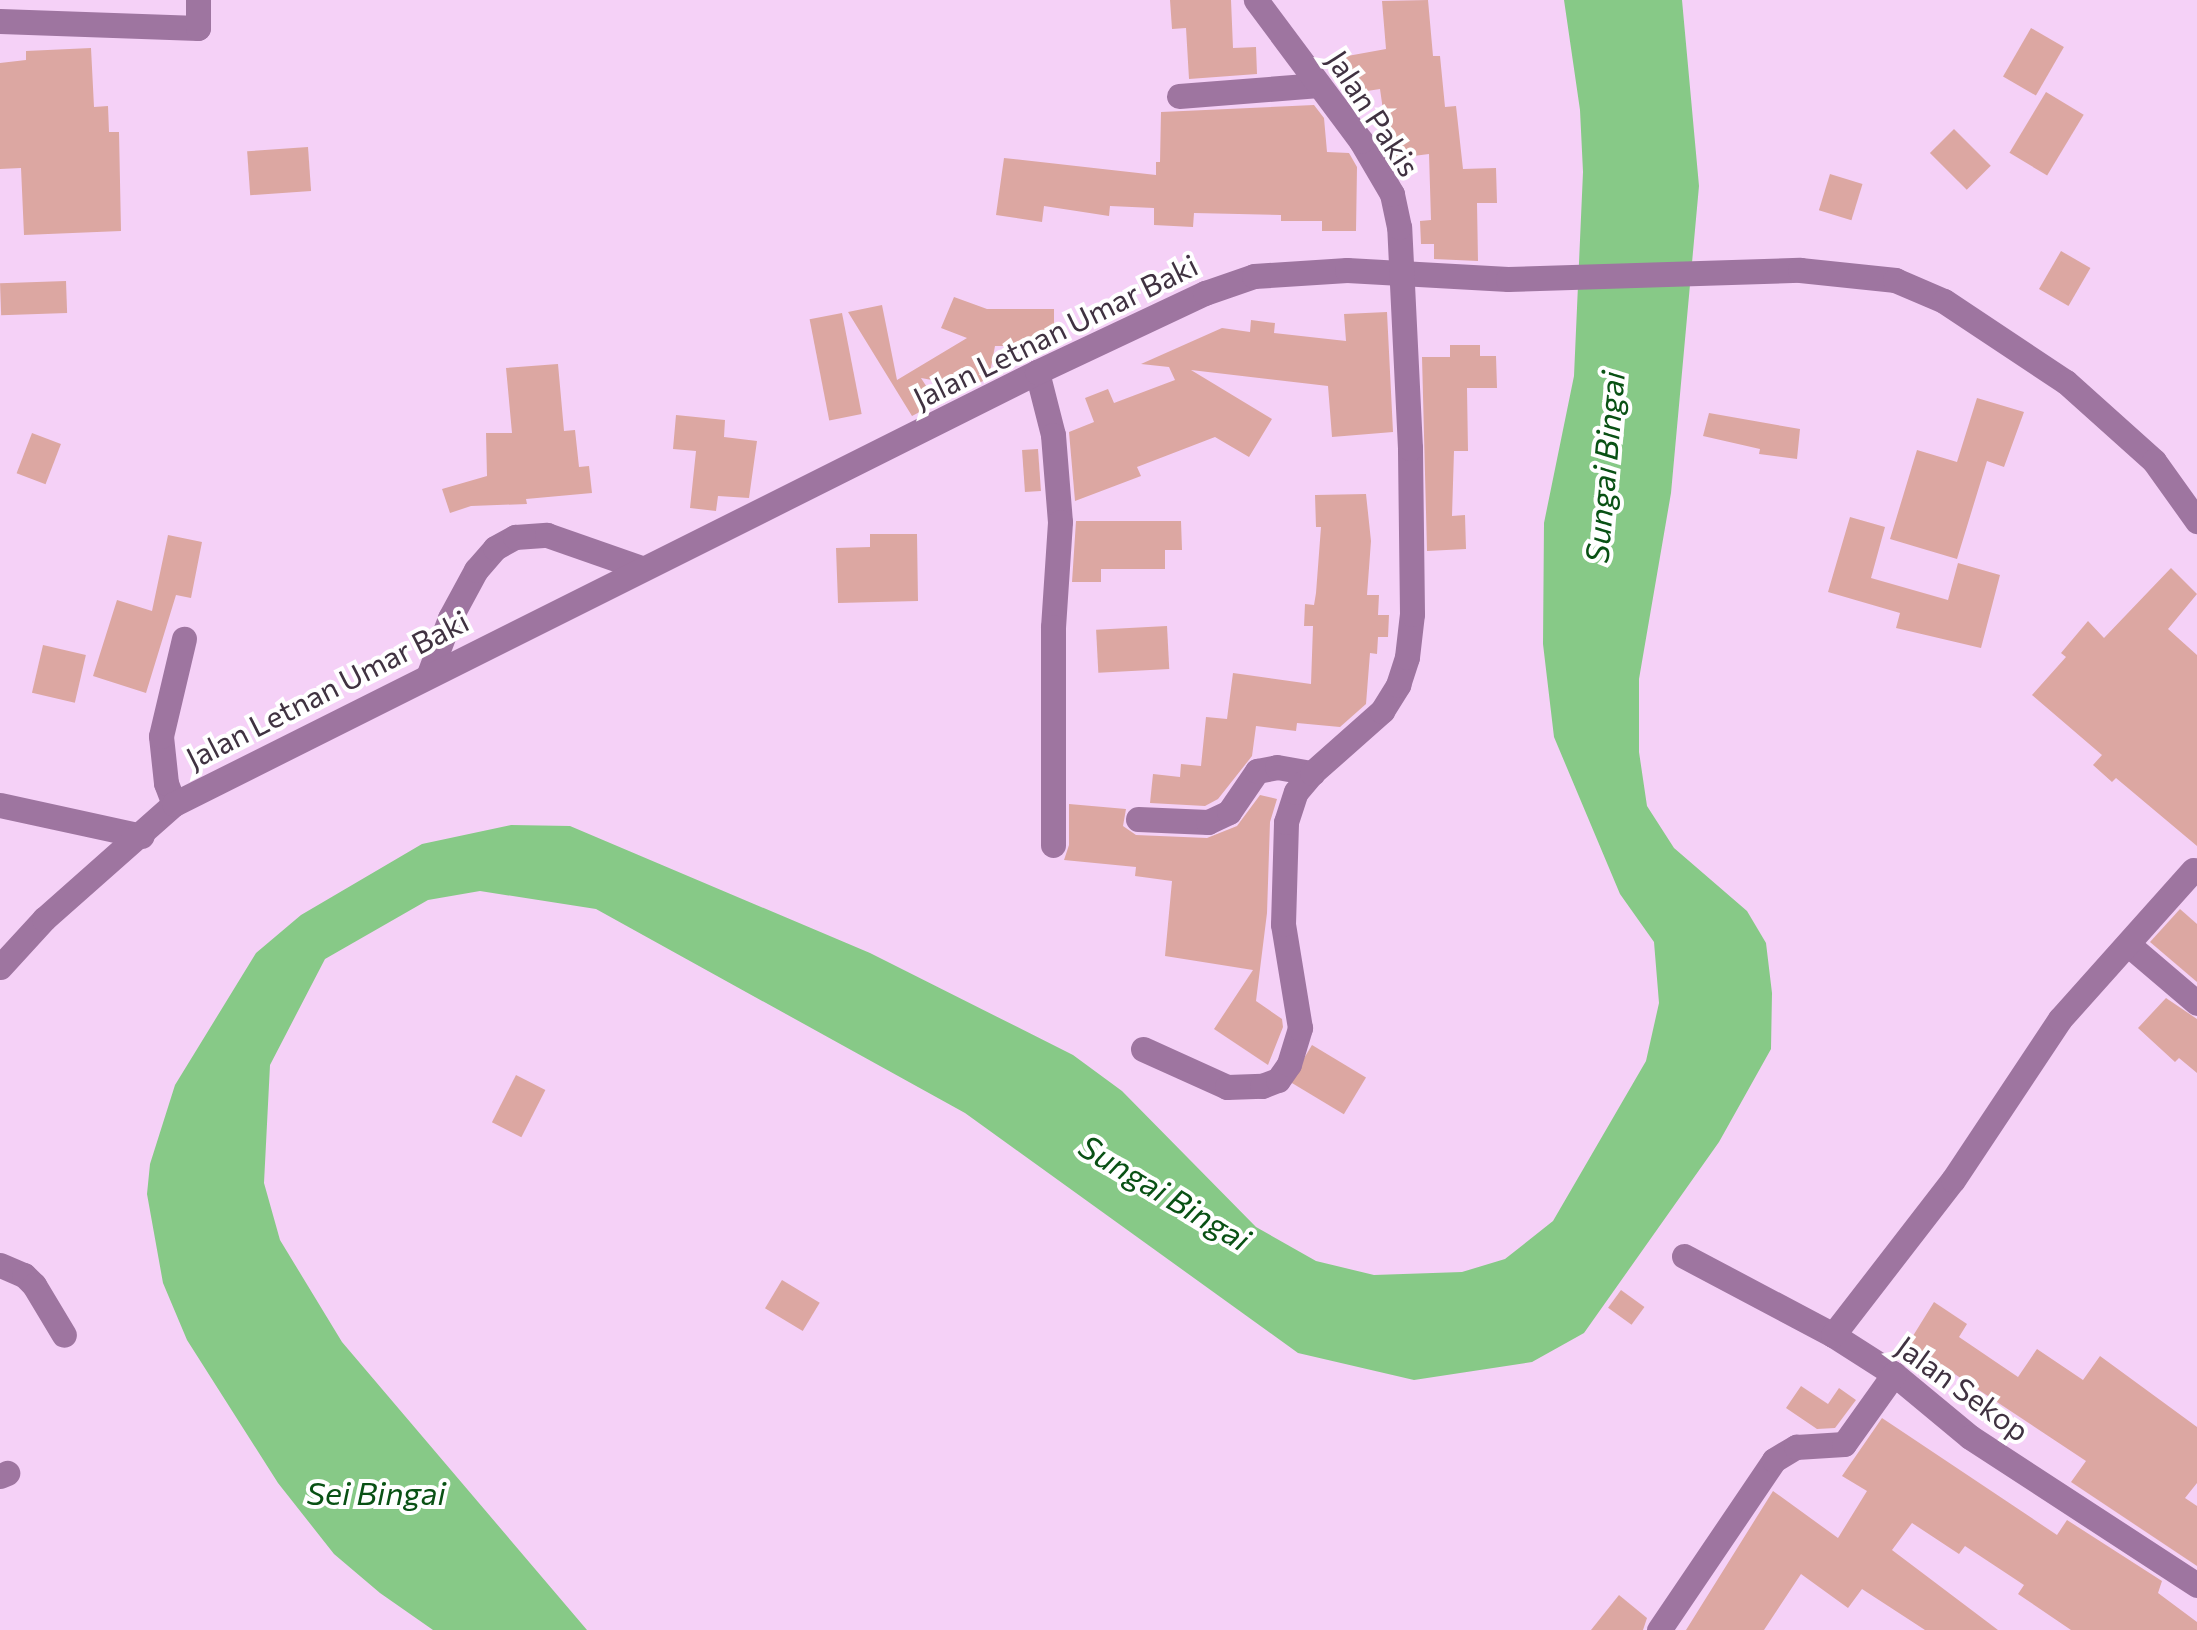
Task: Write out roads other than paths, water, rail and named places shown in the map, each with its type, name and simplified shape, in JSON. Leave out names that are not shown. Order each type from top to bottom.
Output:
[{"type":"street","points":[[0,21],[198,28],[198,0]]},
{"type":"street","name":"Jalan Pakis","points":[[1143,1049],[1227,1087],[1262,1086],[1278,1080],[1289,1064],[1300,1028],[1283,924],[1286,822],[1296,792],[1382,711],[1398,685],[1407,656],[1412,614],[1410,448],[1401,276],[1392,194],[1256,0]]},
{"type":"street","points":[[1179,96],[1319,85]]},
{"type":"street","name":"Jalan Letnan Umar Baki","points":[[0,967],[44,919],[174,804],[1037,372],[1204,293],[1254,276],[1347,270],[1508,279],[1842,272],[1894,280],[1944,302],[2066,382],[2154,461],[2197,521]]},
{"type":"street","points":[[1037,372],[1053,435],[1060,522],[1053,627],[1053,846]]},
{"type":"street","points":[[430,674],[450,618],[476,570],[495,548],[515,537],[548,535],[565,539],[641,568]]},
{"type":"street","points":[[174,804],[166,783],[161,736],[184,639]]},
{"type":"street","points":[[1138,819],[1166,824],[1208,822],[1230,812],[1257,770],[1277,767],[1312,773]]},
{"type":"street","points":[[0,806],[142,836]]},
{"type":"street","points":[[1833,1335],[1952,1180],[2060,1019],[2130,946],[2193,870]]},
{"type":"street","points":[[2130,946],[2197,1003]]},
{"type":"street","name":"Jalan Sekop","points":[[1684,1256],[1833,1335],[1894,1374],[1970,1437],[2195,1578]]},
{"type":"street","points":[[0,1265],[24,1275],[34,1285],[64,1335]]},
{"type":"street","points":[[1660,1630],[1774,1460],[1796,1448],[1844,1444],[1894,1374]]},
{"type":"water","name":"Sei Bingai","points":[[1564,0],[1682,0],[1699,186],[1671,493],[1639,679],[1639,752],[1647,806],[1674,848],[1747,911],[1766,943],[1772,993],[1771,1049],[1719,1142],[1584,1333],[1532,1362],[1414,1380],[1298,1353],[965,1113],[596,909],[480,891],[428,900],[325,959],[270,1065],[264,1183],[280,1240],[342,1342],[587,1630],[433,1630],[380,1593],[334,1554],[278,1483],[187,1340],[163,1283],[147,1194],[150,1164],[175,1085],[256,953],[301,915],[422,844],[511,825],[570,826],[870,953],[1073,1055],[1122,1091],[1256,1227],[1316,1261],[1374,1275],[1462,1272],[1505,1259],[1553,1221],[1646,1061],[1659,1003],[1654,942],[1620,894],[1554,737],[1543,644],[1544,523],[1574,376],[1583,172],[1580,110]]},
{"type":"water label","name":"Sungai Bingai","points":[[1604,467]]},
{"type":"water label","name":"Sungai Bingai","points":[[1165,1192]]}]
